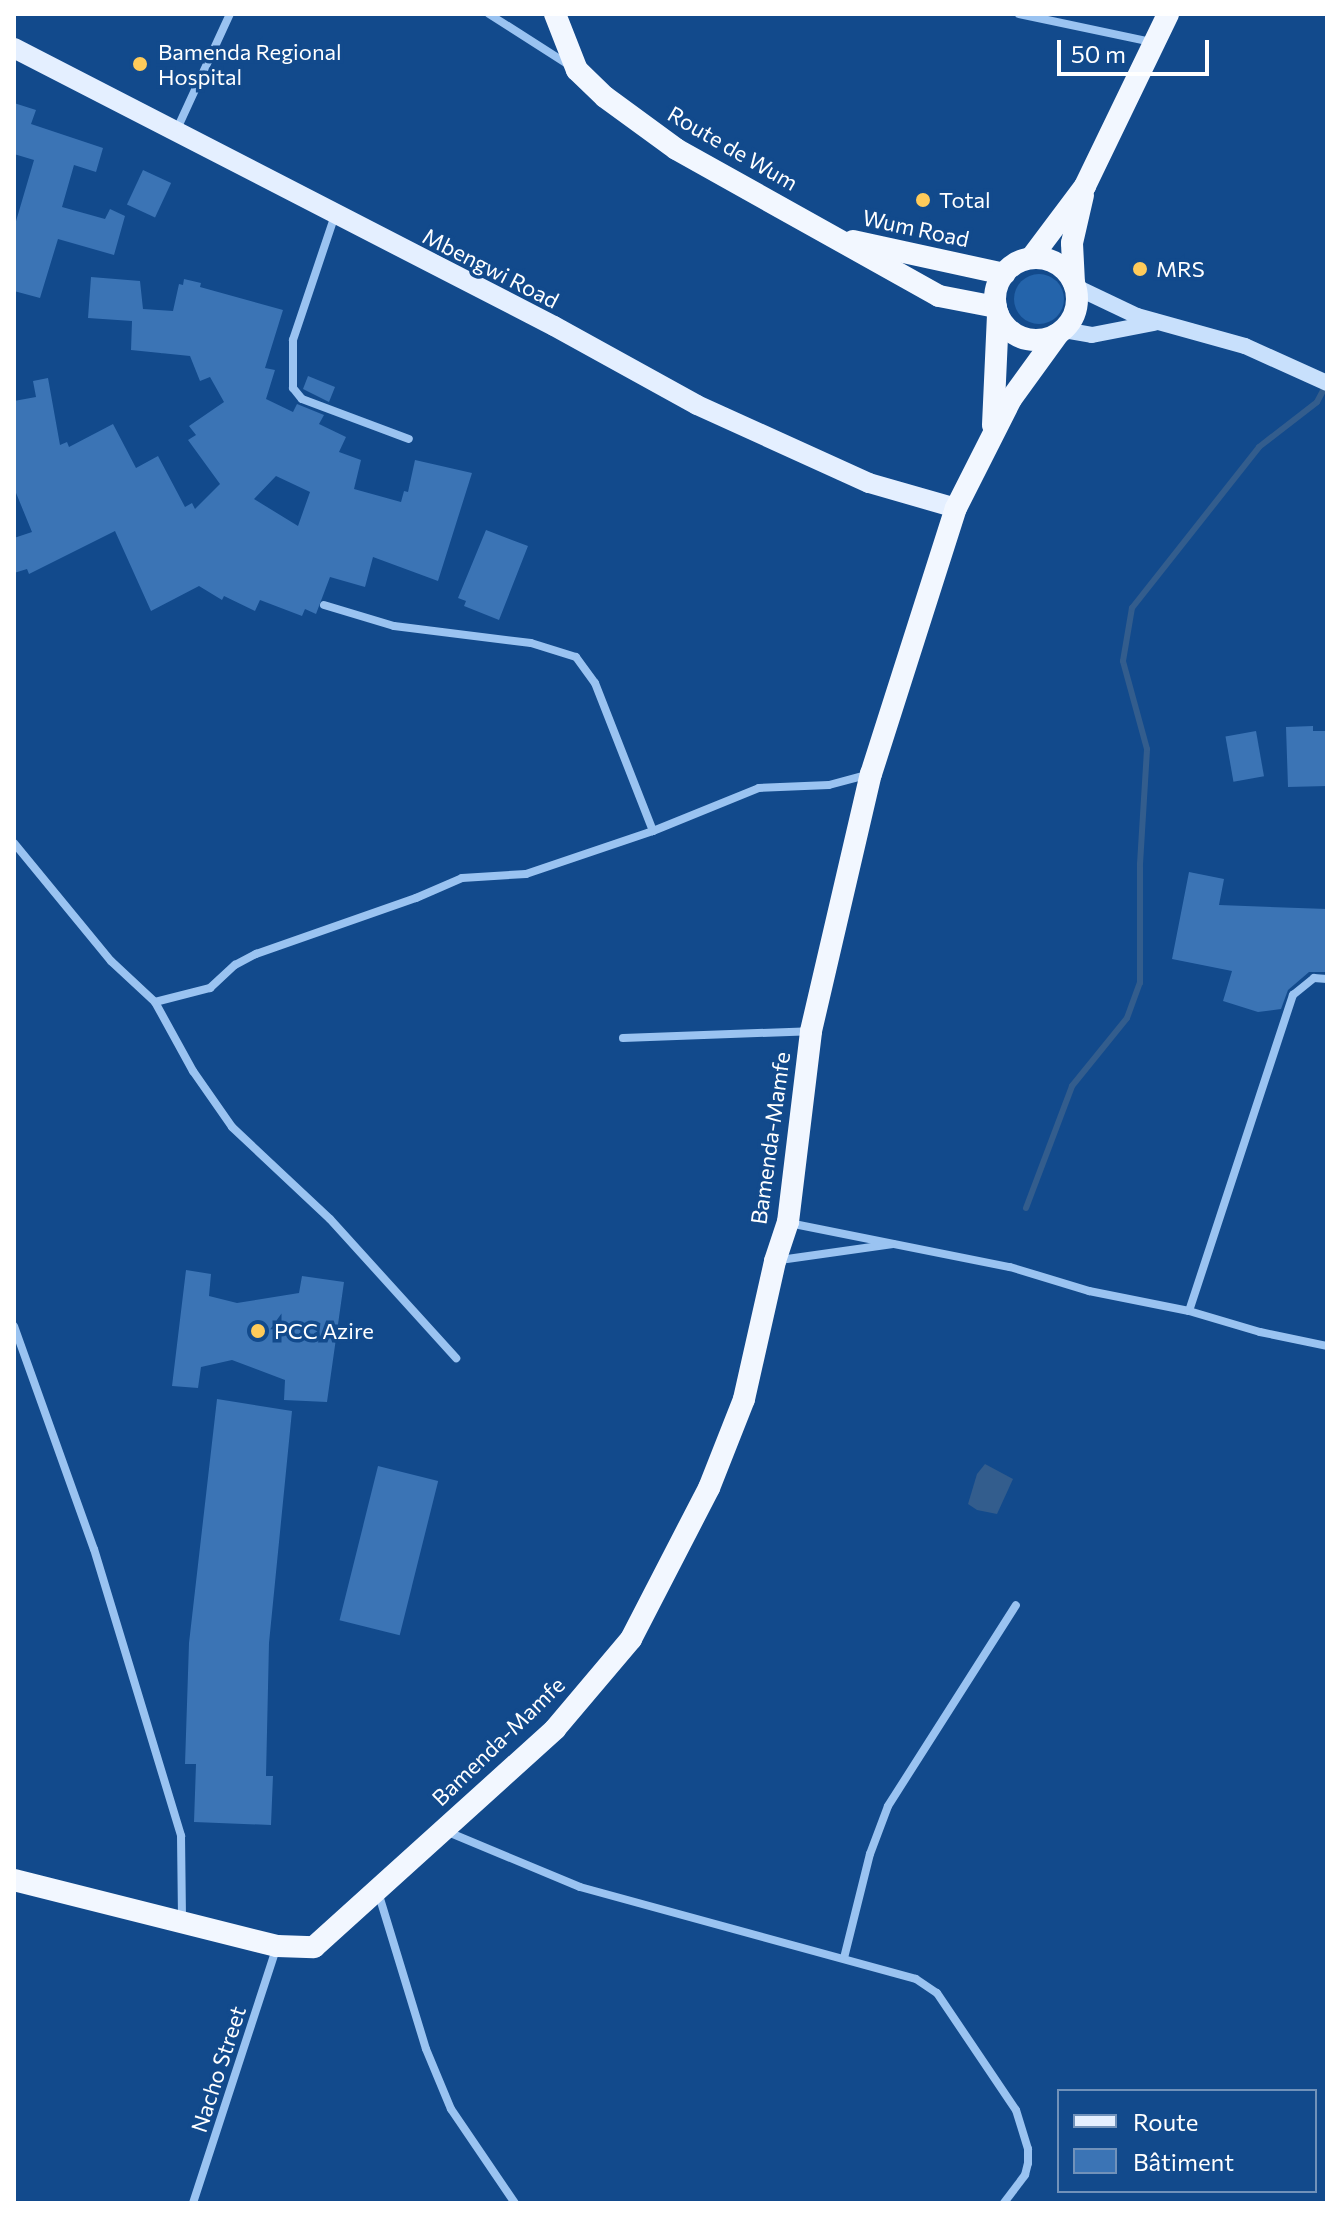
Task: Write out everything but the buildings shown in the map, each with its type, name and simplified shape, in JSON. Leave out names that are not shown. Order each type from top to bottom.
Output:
[{"type":"highway","name":"Route de Wum","points":[[555,14],[577,70],[605,97],[676,149],[842,239]]},
{"type":"highway","points":[[1031,258],[1085,186],[1168,14]]},
{"type":"highway","points":[[1075,285],[1057,263],[1031,258],[1021,261],[1004,274],[996,290],[997,310],[1017,335],[1045,339],[1061,332],[1076,310],[1075,285],[1072,243],[1085,186]]},
{"type":"highway","name":"Wum Road","points":[[842,239],[1004,274]]},
{"type":"highway","name":"Wum Road","points":[[842,239],[901,277],[939,296],[997,310]]},
{"type":"highway","name":"Bamenda-Mamfe","points":[[993,430],[997,310]]},
{"type":"highway","name":"Bamenda-Mamfe","points":[[14,1880],[277,1946],[314,1947],[379,1894],[555,1729],[631,1639],[709,1488],[744,1399],[775,1261],[788,1222],[811,1031],[871,774],[956,508],[993,430],[1061,332]]},
{"type":"main road","name":"Mbengwi Road","points":[[14,48],[554,326],[697,405],[869,483],[956,508]]},
{"type":"main road","points":[[1075,285],[1137,316],[1245,346],[1327,383]]},
{"type":"main road","points":[[1061,332],[1092,335],[1160,322]]},
{"type":"street","points":[[175,133],[230,14]]},
{"type":"street","points":[[489,14],[577,70]]},
{"type":"street","points":[[1019,14],[1153,42]]},
{"type":"street","points":[[335,215],[293,340],[293,388],[302,399],[409,439]]},
{"type":"street","points":[[324,605],[394,626],[531,643],[576,657],[595,683],[653,831]]},
{"type":"street","points":[[155,1002],[210,988],[235,965],[256,954],[416,898],[462,878],[526,874],[653,831],[759,788],[829,785],[871,774]]},
{"type":"street","points":[[14,843],[111,961],[155,1002],[193,1071],[232,1127],[330,1219],[456,1358]]},
{"type":"street","points":[[1189,1311],[1293,995],[1314,978],[1327,979]]},
{"type":"street","points":[[623,1038],[811,1031]]},
{"type":"street","points":[[788,1222],[1010,1267],[1089,1291],[1189,1311],[1327,1346]]},
{"type":"street","points":[[775,1261],[901,1243]]},
{"type":"street","points":[[14,1326],[44,1418],[94,1549],[181,1836],[182,1920]]},
{"type":"street","points":[[844,1958],[870,1854],[888,1806],[1016,1605]]},
{"type":"street","points":[[444,1830],[580,1887],[916,1979],[937,1993],[1016,2110],[1028,2149],[1028,2163],[1025,2175],[1004,2203]]},
{"type":"street","points":[[379,1894],[426,2049],[451,2109],[515,2203]]},
{"type":"street","name":"Nacho Street","points":[[193,2203],[277,1946]]},
{"type":"shaded area","points":[[1039,274],[1057,281],[1064,299],[1057,317],[1039,324],[1021,317],[1014,299],[1021,281]]},
{"type":"shaded area","points":[[985,1464],[1013,1479],[997,1514],[977,1510],[968,1504],[977,1474]]},
{"type":"waterway","points":[[1026,1208],[1072,1086],[1127,1018],[1140,983],[1140,864],[1147,749],[1123,661],[1132,608],[1259,447],[1317,402],[1326,385]]},
{"type":"place","name":"Bamenda Regional Hospital","points":[[140,64]]},
{"type":"place","name":"Total","points":[[923,200]]},
{"type":"place","name":"MRS","points":[[1140,269]]},
{"type":"place","name":"PCC Azire","points":[[258,1331]]}]
